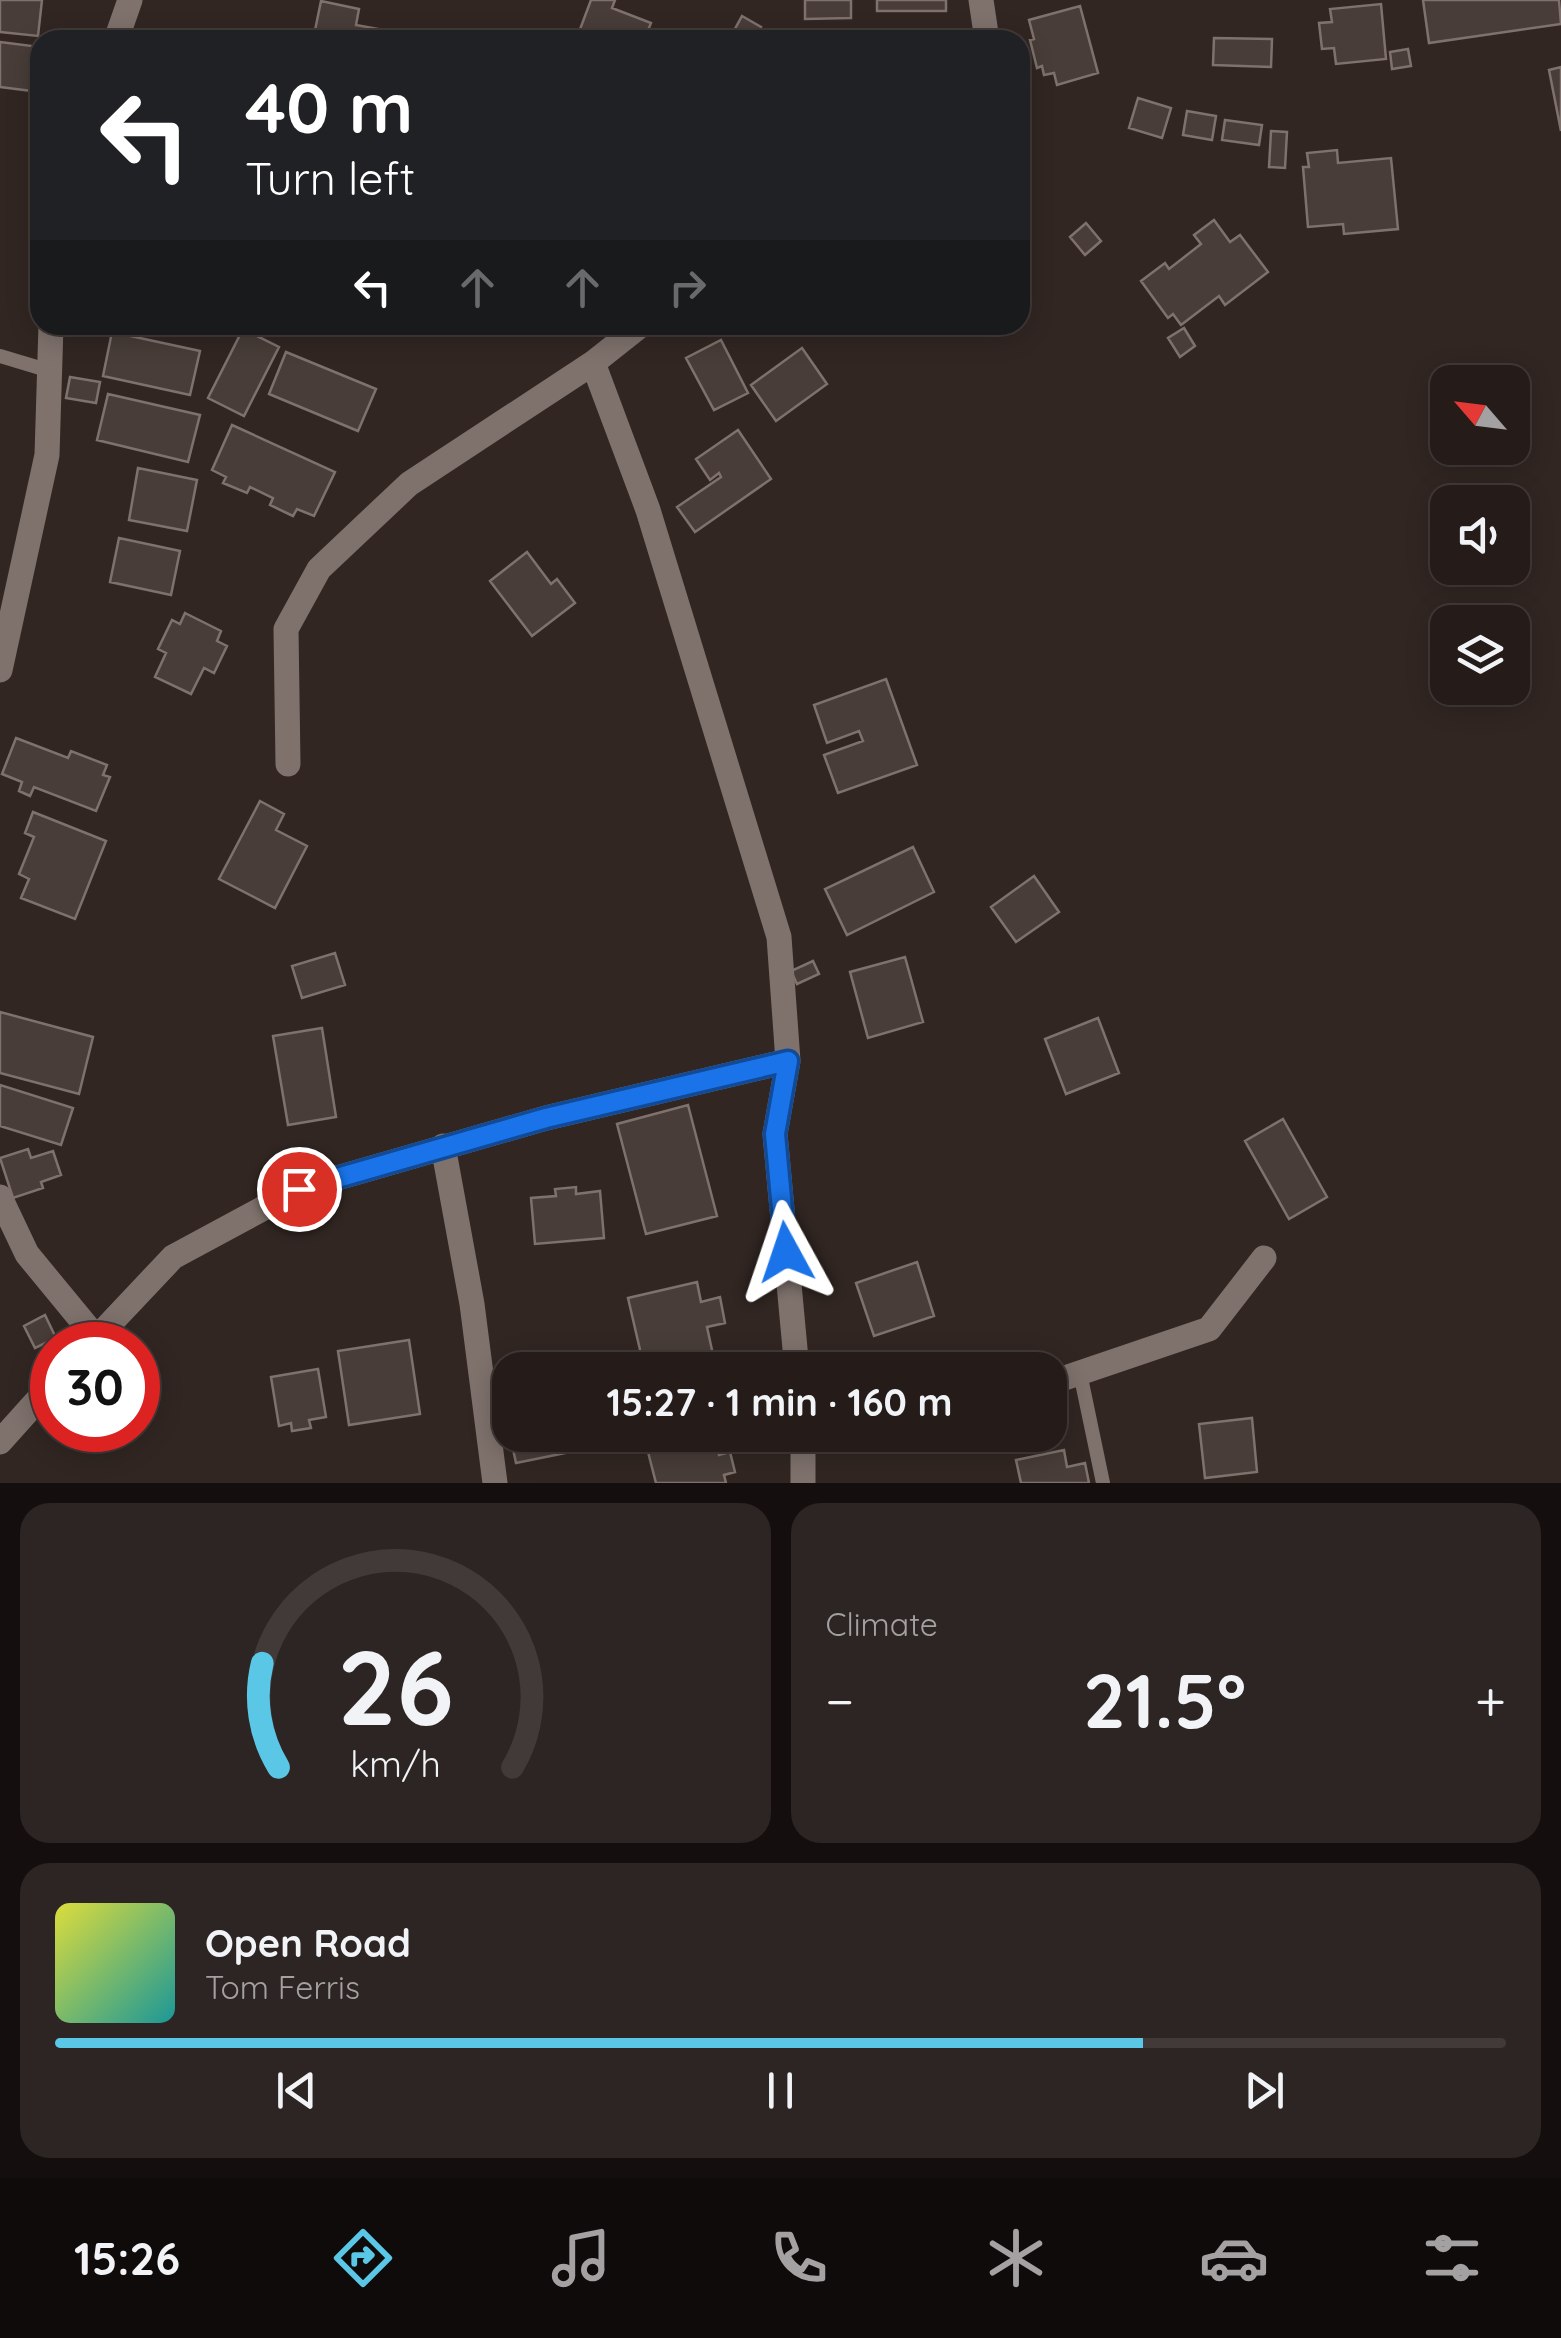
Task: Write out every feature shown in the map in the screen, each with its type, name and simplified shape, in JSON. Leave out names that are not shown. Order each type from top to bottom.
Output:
[{"type":"street","points":[[120,30],[130,0]]},
{"type":"street","points":[[980,0],[985,30]]},
{"type":"street","points":[[0,670],[47,455],[52,335]]},
{"type":"street","points":[[288,764],[286,629],[319,569],[408,484],[593,363],[628,335]]},
{"type":"street","points":[[593,363],[648,510],[779,936],[788,1061],[775,1134],[795,1352]]},
{"type":"street","points":[[113,1322],[173,1257],[299,1189],[443,1146],[788,1061]]},
{"type":"street","points":[[443,1146],[472,1304],[495,1483]]},
{"type":"street","points":[[0,1196],[27,1254],[79,1322]]},
{"type":"street","points":[[1067,1378],[1208,1329],[1264,1258]]},
{"type":"street","points":[[0,1442],[30,1409]]},
{"type":"street","points":[[802,1483],[803,1452]]},
{"type":"lane","points":[[0,356],[50,371]]},
{"type":"lane","points":[[1080,1373],[1103,1483]]},
{"type":"building","points":[[0,0],[42,0],[39,30],[30,30],[30,35],[0,32]]},
{"type":"building","points":[[591,0],[615,0],[612,8],[651,23],[648,30],[580,30]]},
{"type":"building","points":[[805,0],[851,0],[851,18],[805,19]]},
{"type":"building","points":[[877,0],[946,0],[946,11],[877,11]]},
{"type":"building","points":[[1423,0],[1559,0],[1561,24],[1429,43]]},
{"type":"building","points":[[321,1],[359,9],[356,25],[378,29],[378,30],[315,30]]},
{"type":"building","points":[[1381,4],[1386,59],[1336,64],[1334,48],[1322,49],[1319,23],[1332,22],[1330,9]]},
{"type":"building","points":[[1080,6],[1098,73],[1057,85],[1054,73],[1044,75],[1042,66],[1037,68],[1029,20]]},
{"type":"building","points":[[742,16],[761,27],[759,30],[734,30]]},
{"type":"building","points":[[1214,38],[1272,39],[1271,67],[1213,65]]},
{"type":"building","points":[[0,42],[30,46],[30,91],[0,87]]},
{"type":"building","points":[[1408,49],[1411,66],[1392,69],[1390,52]]},
{"type":"building","points":[[1561,67],[1561,131],[1549,70]]},
{"type":"building","points":[[1138,98],[1171,108],[1162,138],[1129,128]]},
{"type":"building","points":[[1187,111],[1216,116],[1212,140],[1183,135]]},
{"type":"building","points":[[1225,120],[1262,125],[1259,145],[1222,140]]},
{"type":"building","points":[[1271,131],[1287,132],[1285,168],[1269,167]]},
{"type":"building","points":[[1337,150],[1338,163],[1391,158],[1398,229],[1344,234],[1343,224],[1308,227],[1303,167],[1309,167],[1307,153]]},
{"type":"building","points":[[1214,220],[1230,242],[1240,235],[1268,272],[1225,305],[1219,296],[1181,325],[1173,314],[1168,318],[1141,281],[1165,263],[1169,269],[1201,244],[1194,235]]},
{"type":"building","points":[[1086,223],[1101,241],[1085,255],[1070,237]]},
{"type":"building","points":[[1184,328],[1195,346],[1180,357],[1168,338]]},
{"type":"building","points":[[111,335],[200,351],[190,395],[103,376]]},
{"type":"building","points":[[240,335],[255,335],[279,347],[244,416],[208,398]]},
{"type":"building","points":[[721,340],[748,393],[714,410],[686,358]]},
{"type":"building","points":[[802,348],[827,384],[776,421],[751,385]]},
{"type":"building","points":[[286,352],[376,389],[358,431],[269,394]]},
{"type":"building","points":[[70,377],[100,382],[96,403],[66,398]]},
{"type":"building","points":[[108,394],[200,415],[188,462],[97,440]]},
{"type":"building","points":[[232,425],[335,472],[314,516],[297,509],[293,516],[270,505],[273,498],[250,487],[247,493],[223,483],[226,477],[212,470]]},
{"type":"building","points":[[738,430],[771,479],[695,532],[677,507],[721,477],[719,473],[710,480],[696,459]]},
{"type":"building","points":[[138,468],[197,480],[187,531],[129,520]]},
{"type":"building","points":[[119,538],[180,551],[171,595],[110,582]]},
{"type":"building","points":[[527,552],[551,584],[557,579],[575,603],[532,636],[490,581]]},
{"type":"building","points":[[185,613],[221,631],[217,641],[227,646],[214,673],[204,668],[191,694],[155,677],[166,653],[158,649],[172,620],[180,624]]},
{"type":"building","points":[[886,679],[917,765],[838,793],[824,755],[863,741],[859,731],[827,743],[814,705]]},
{"type":"building","points":[[16,738],[68,758],[71,751],[107,765],[103,775],[110,777],[96,811],[34,787],[30,796],[19,791],[22,782],[2,774]]},
{"type":"building","points":[[260,801],[284,814],[276,830],[307,846],[275,908],[219,879]]},
{"type":"building","points":[[33,812],[106,841],[75,919],[21,898],[29,879],[19,874],[34,837],[25,833]]},
{"type":"building","points":[[913,847],[934,892],[847,935],[825,889]]},
{"type":"building","points":[[1034,876],[1059,912],[1016,942],[991,907]]},
{"type":"building","points":[[335,953],[345,985],[302,998],[292,966]]},
{"type":"building","points":[[905,957],[923,1022],[868,1038],[850,972]]},
{"type":"building","points":[[813,961],[819,974],[797,984],[791,971]]},
{"type":"building","points":[[0,1012],[93,1037],[79,1094],[0,1073]]},
{"type":"building","points":[[1098,1018],[1119,1073],[1066,1094],[1045,1039]]},
{"type":"building","points":[[322,1028],[336,1117],[288,1125],[273,1036]]},
{"type":"building","points":[[0,1085],[73,1108],[61,1145],[0,1126]]},
{"type":"building","points":[[688,1105],[717,1216],[646,1234],[617,1124]]},
{"type":"building","points":[[1283,1119],[1327,1197],[1289,1219],[1245,1141]]},
{"type":"building","points":[[28,1149],[31,1158],[53,1151],[61,1175],[41,1182],[43,1188],[13,1198],[0,1158]]},
{"type":"building","points":[[576,1187],[576,1194],[600,1191],[604,1238],[535,1244],[531,1198],[556,1196],[555,1189]]},
{"type":"building","points":[[917,1262],[934,1316],[874,1336],[856,1283]]},
{"type":"building","points":[[697,1282],[701,1302],[720,1297],[725,1323],[707,1327],[712,1350],[641,1352],[628,1298]]},
{"type":"building","points":[[409,1340],[420,1414],[349,1425],[338,1351]]},
{"type":"building","points":[[318,1369],[326,1417],[309,1420],[311,1428],[292,1431],[291,1423],[279,1426],[271,1377]]},
{"type":"building","points":[[1252,1418],[1257,1472],[1205,1478],[1199,1424]]},
{"type":"building","points":[[514,1452],[570,1452],[516,1463]]},
{"type":"building","points":[[648,1452],[730,1452],[735,1472],[724,1475],[726,1483],[656,1483]]},
{"type":"building","points":[[1064,1452],[1067,1467],[1085,1463],[1089,1483],[1021,1483],[1016,1460]]},
{"type":"route","points":[[299,1189],[546,1118],[788,1061],[775,1134],[786,1252]]}]
